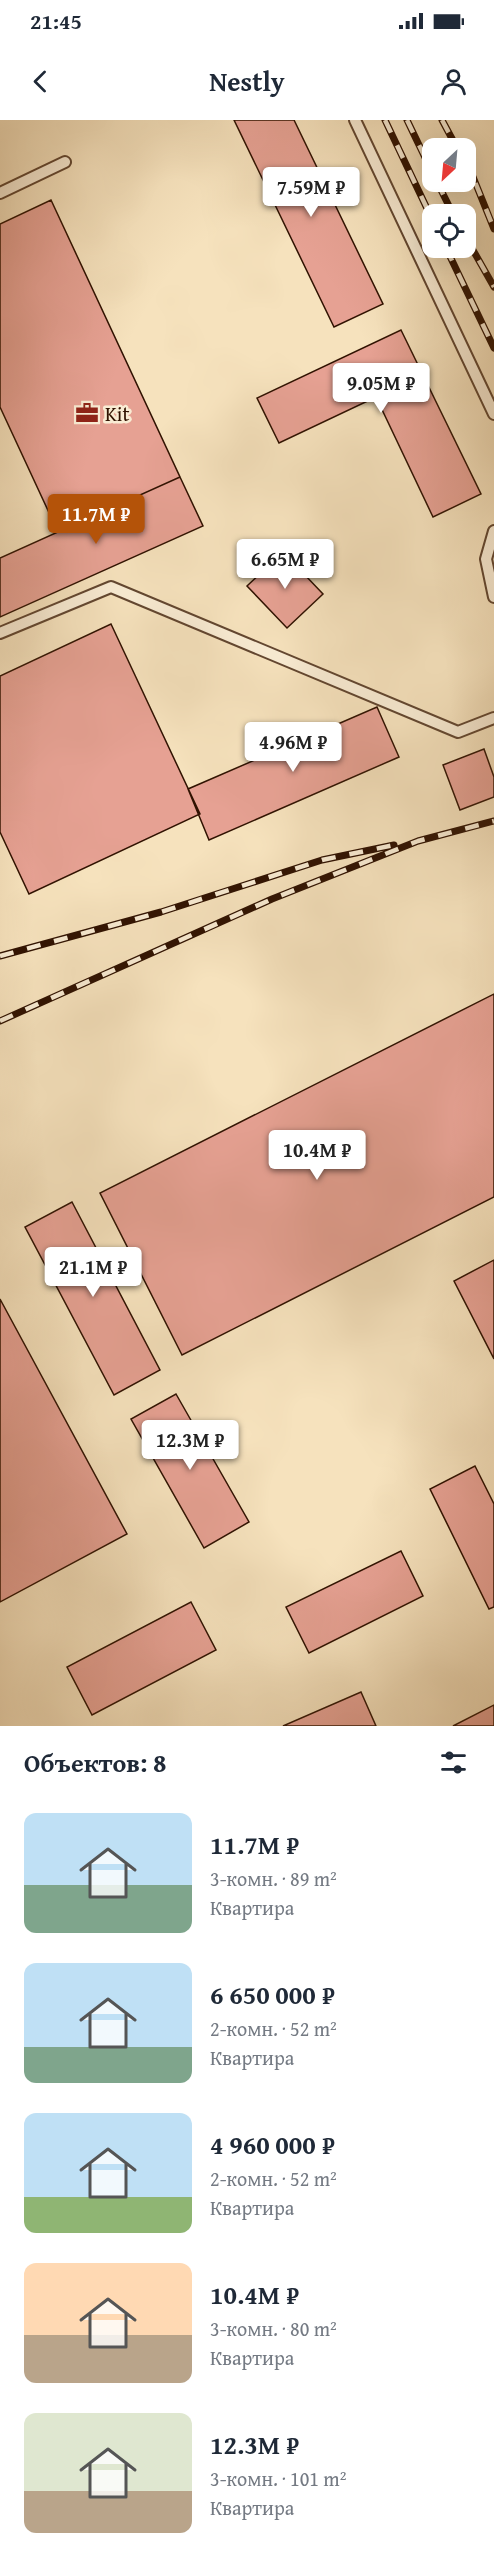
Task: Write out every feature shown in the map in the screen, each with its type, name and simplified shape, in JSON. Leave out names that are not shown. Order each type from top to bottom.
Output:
[{"type":"lane","points":[[355,120],[494,414]]},
{"type":"lane","points":[[0,193],[65,162]]},
{"type":"lane","points":[[494,531],[486,559],[494,597]]},
{"type":"lane","points":[[0,633],[111,587],[458,732],[494,718]]},
{"type":"building","points":[[234,120],[294,120],[383,304],[334,327]]},
{"type":"building","points":[[51,200],[180,477],[58,532],[0,407],[0,224]]},
{"type":"building","points":[[401,330],[481,494],[433,517],[376,397],[279,443],[257,398]]},
{"type":"building","points":[[180,477],[203,526],[0,617],[0,558]]},
{"type":"building","points":[[283,552],[323,594],[287,628],[247,586]]},
{"type":"building","points":[[111,624],[200,814],[29,894],[0,832],[0,676]]},
{"type":"building","points":[[377,707],[399,757],[209,840],[188,789]]},
{"type":"building","points":[[484,749],[494,777],[494,797],[460,810],[443,765]]},
{"type":"building","points":[[494,994],[494,1197],[182,1355],[100,1193]]},
{"type":"building","points":[[72,1202],[160,1370],[114,1395],[25,1227]]},
{"type":"building","points":[[494,1260],[494,1359],[454,1281]]},
{"type":"building","points":[[0,1299],[127,1534],[0,1602]]},
{"type":"building","points":[[176,1394],[249,1522],[204,1548],[131,1419]]},
{"type":"building","points":[[475,1466],[494,1504],[494,1607],[489,1609],[430,1489]]},
{"type":"building","points":[[401,1551],[423,1596],[309,1653],[286,1607]]},
{"type":"building","points":[[191,1602],[216,1650],[92,1715],[67,1667]]},
{"type":"building","points":[[361,1692],[376,1726],[283,1726]]},
{"type":"building","points":[[494,1705],[494,1726],[453,1726]]},
{"type":"railway","points":[[385,120],[425,204]]},
{"type":"railway","points":[[407,120],[422,151]]},
{"type":"railway","points":[[442,120],[452,138]]},
{"type":"railway","points":[[476,184],[494,229]]},
{"type":"railway","points":[[442,192],[448,204]]},
{"type":"railway","points":[[476,255],[494,287]]},
{"type":"railway","points":[[451,258],[494,348]]},
{"type":"railway","points":[[0,1021],[272,899],[418,841],[494,821]]},
{"type":"railway","points":[[0,956],[161,912],[322,860],[394,845]]},
{"type":"place","name":"Kit","points":[[87,413]]}]
